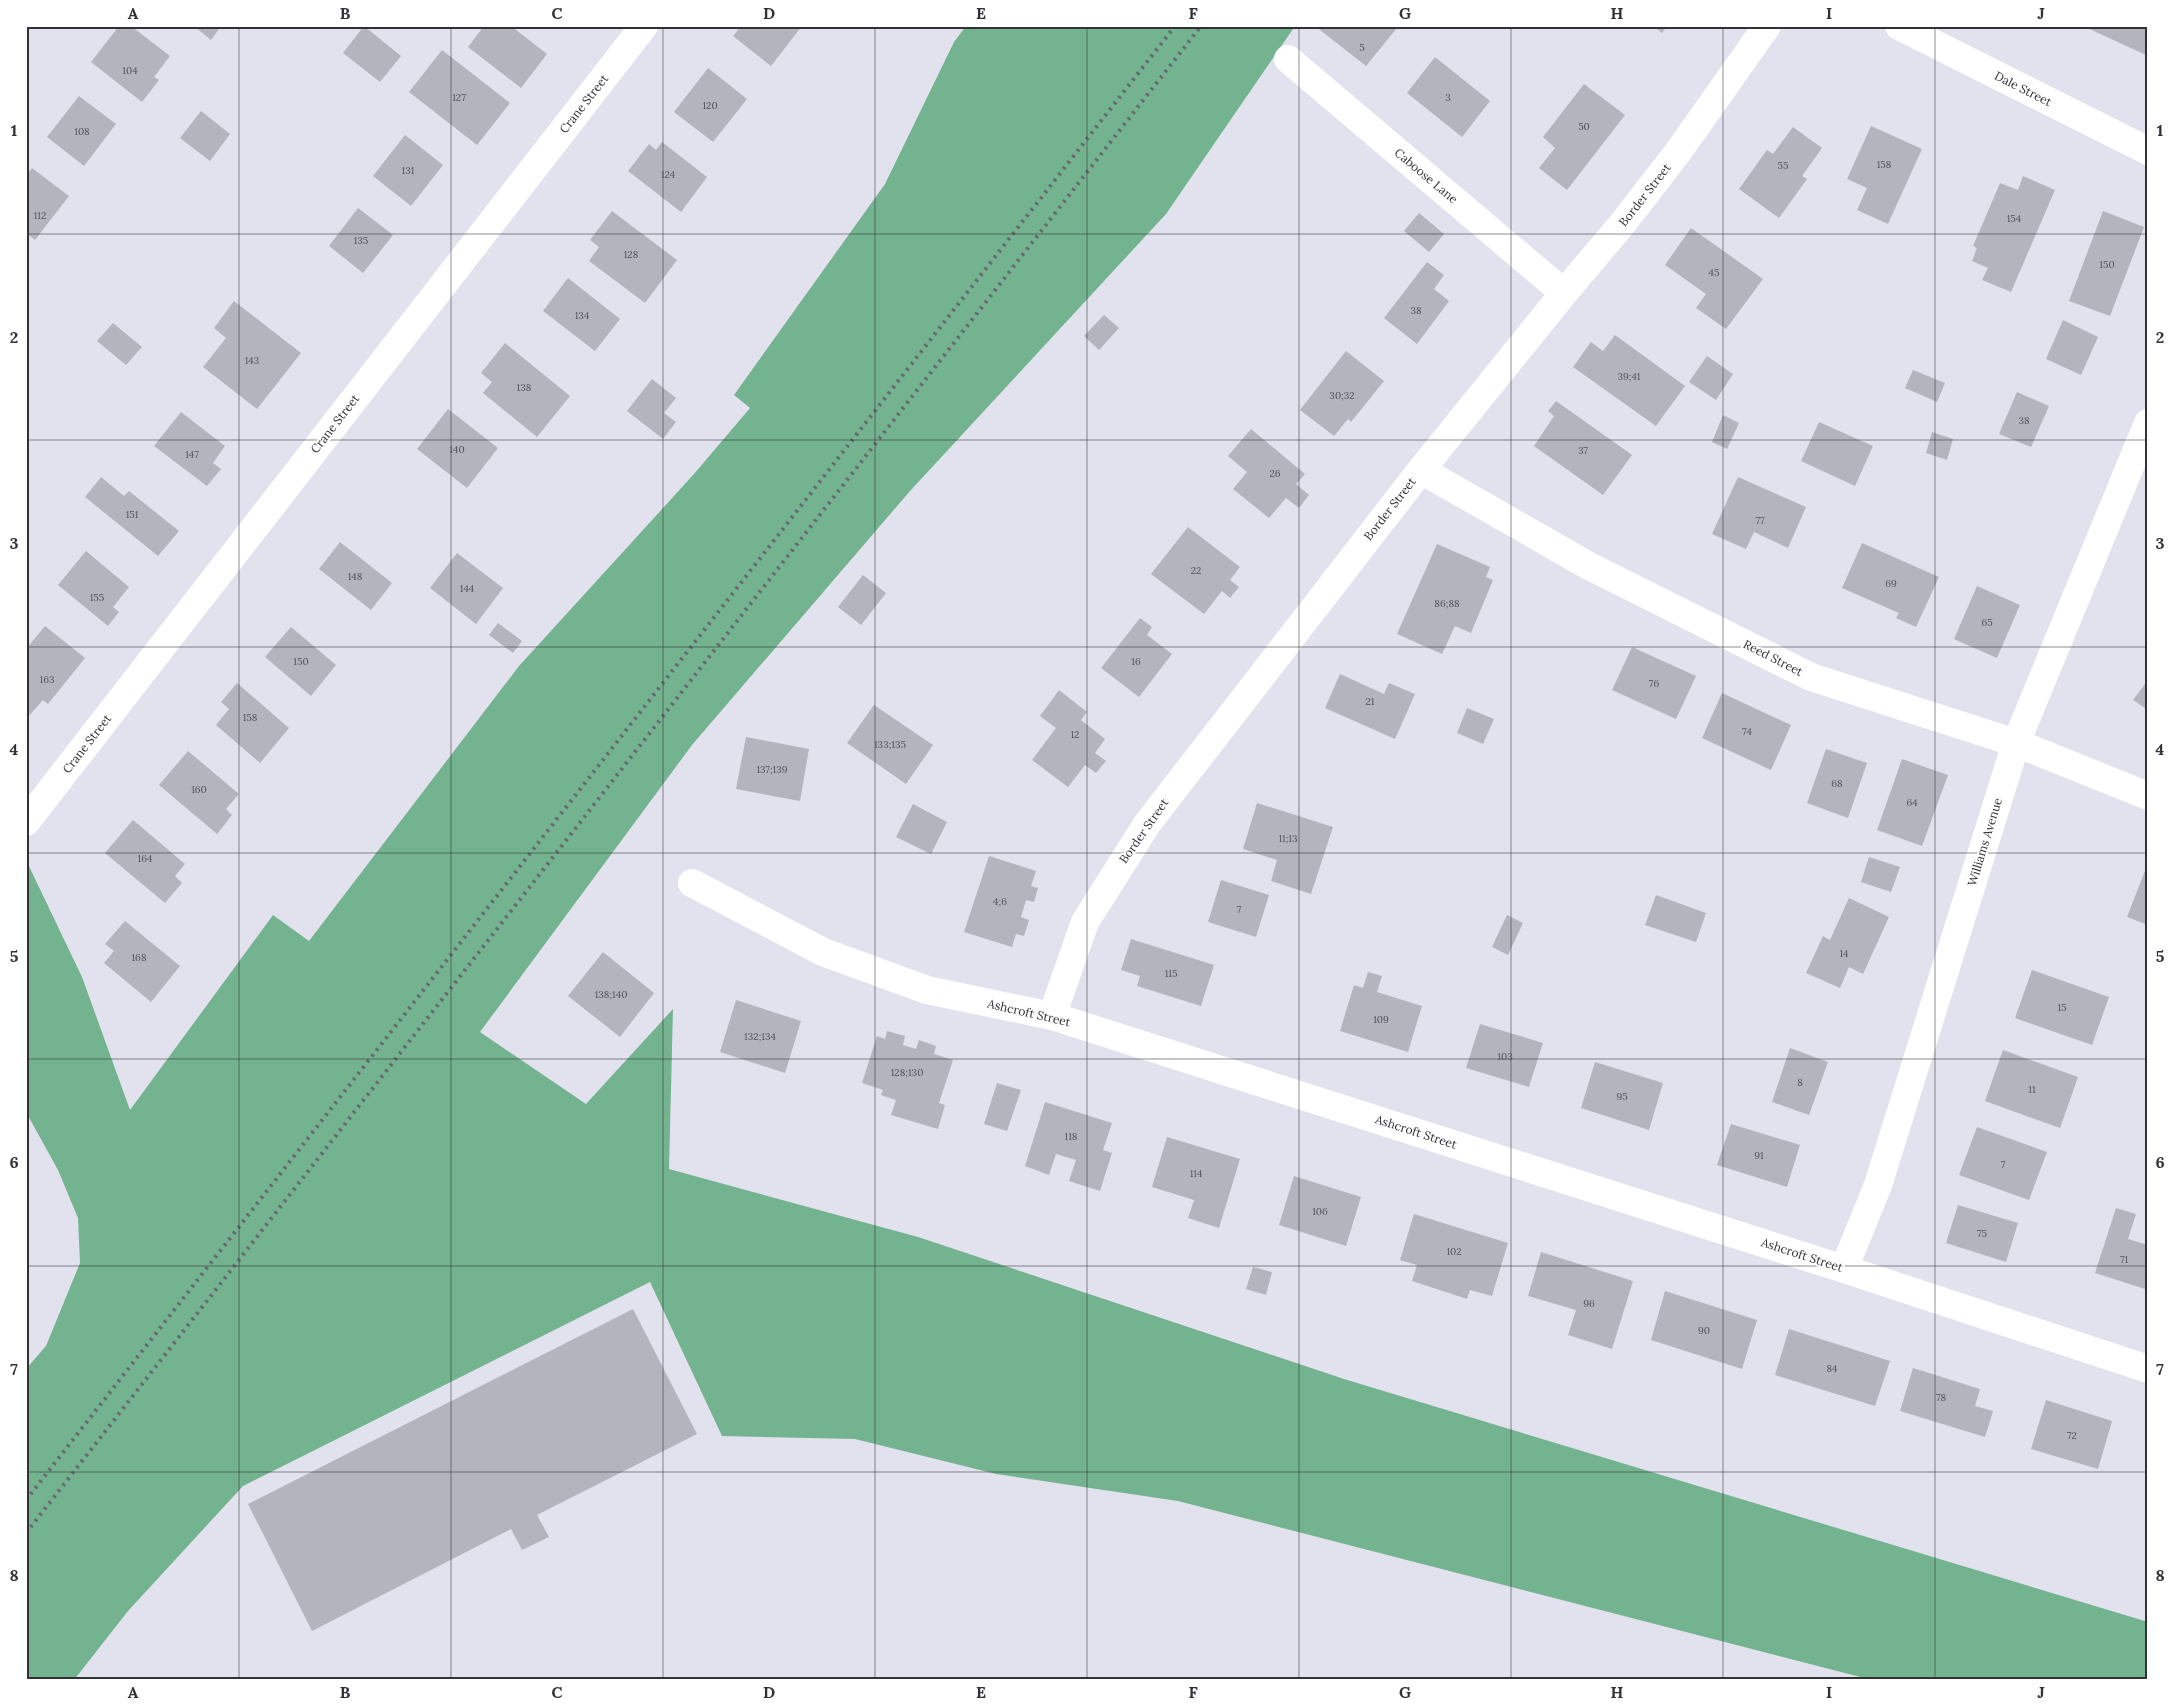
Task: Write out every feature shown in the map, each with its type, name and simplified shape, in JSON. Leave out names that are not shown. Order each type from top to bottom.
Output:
[{"type":"street","name":"Crane Street","points":[[26,822],[644,26]]},
{"type":"street","name":"Border Street","points":[[1052,1016],[1085,922],[1147,824],[1421,470],[1623,223],[1678,152],[1767,26]]},
{"type":"street","name":"Dale Street","points":[[1898,26],[2148,151]]},
{"type":"street","name":"Caboose Lane","points":[[1288,59],[1564,293]]},
{"type":"street","name":"Williams Avenue","points":[[1844,1269],[1878,1185],[2016,743],[2148,423]]},
{"type":"street","name":"Reed Street","points":[[1421,470],[1590,566],[1811,677],[2016,743],[2148,796]]},
{"type":"street","name":"Ashcroft Street","points":[[692,883],[823,952],[927,990],[1052,1016],[1844,1269],[2148,1369]]},
{"type":"green space","points":[[966,26],[1295,26],[1166,214],[910,491],[692,745],[480,1032],[586,1104],[673,1009],[669,1169],[918,1237],[1344,1379],[2148,1622],[2148,1680],[1872,1680],[1178,1501],[996,1474],[855,1439],[722,1436],[650,1282],[243,1486],[128,1611],[74,1680],[26,1680],[26,1369],[46,1346],[80,1263],[78,1218],[58,1170],[26,1112],[26,860],[82,977],[130,1110],[273,915],[309,941],[519,666],[694,474],[750,408],[734,395],[885,184],[954,42]]},
{"type":"building","points":[[119,26],[131,26],[170,56],[154,77],[159,80],[142,102],[91,62]]},
{"type":"building","points":[[194,26],[221,26],[211,40]]},
{"type":"building","points":[[364,26],[401,56],[380,82],[343,53]]},
{"type":"building","points":[[484,26],[511,26],[547,54],[521,88],[468,47]]},
{"type":"building","points":[[741,26],[802,26],[771,66],[733,36]]},
{"type":"building","points":[[1315,26],[1395,26],[1397,28],[1366,66]]},
{"type":"building","points":[[1653,26],[1667,26],[1662,33]]},
{"type":"building","points":[[2083,26],[2148,26],[2148,52],[2146,55]]},
{"type":"building","points":[[442,50],[510,103],[477,145],[409,92]]},
{"type":"building","points":[[1435,57],[1490,101],[1462,137],[1407,93]]},
{"type":"building","points":[[708,68],[747,99],[713,142],[674,112]]},
{"type":"building","points":[[1584,84],[1625,115],[1567,190],[1539,168],[1555,148],[1543,137]]},
{"type":"building","points":[[79,96],[116,124],[84,166],[47,137]]},
{"type":"building","points":[[201,111],[230,134],[210,161],[180,138]]},
{"type":"building","points":[[1871,126],[1922,149],[1888,224],[1857,210],[1867,188],[1847,179]]},
{"type":"building","points":[[1793,127],[1822,148],[1802,176],[1807,179],[1779,218],[1739,189],[1767,150],[1773,154]]},
{"type":"building","points":[[405,135],[443,165],[411,206],[373,176]]},
{"type":"building","points":[[662,142],[707,177],[681,212],[628,171],[649,144],[656,150]]},
{"type":"building","points":[[32,168],[69,196],[35,240],[26,233],[26,176]]},
{"type":"building","points":[[2023,176],[2055,190],[2011,292],[1982,280],[1988,268],[1972,261],[1977,248],[1973,246],[2000,183],[2018,190]]},
{"type":"building","points":[[358,208],[393,235],[363,273],[329,246]]},
{"type":"building","points":[[612,211],[677,260],[645,303],[589,261],[599,247],[590,240]]},
{"type":"building","points":[[2103,211],[2144,227],[2110,316],[2069,301]]},
{"type":"building","points":[[1419,213],[1444,234],[1429,252],[1404,231]]},
{"type":"building","points":[[1691,228],[1763,279],[1726,329],[1696,308],[1706,294],[1665,265]]},
{"type":"building","points":[[1427,262],[1444,275],[1434,289],[1449,301],[1417,344],[1384,318]]},
{"type":"building","points":[[568,278],[620,319],[595,351],[543,311]]},
{"type":"building","points":[[234,301],[301,353],[257,409],[203,367],[226,338],[214,328]]},
{"type":"building","points":[[1104,315],[1119,328],[1099,350],[1084,336]]},
{"type":"building","points":[[2063,320],[2098,337],[2081,375],[2046,359]]},
{"type":"building","points":[[113,323],[142,347],[126,365],[97,341]]},
{"type":"building","points":[[1615,335],[1685,386],[1656,426],[1573,367],[1591,342],[1603,351]]},
{"type":"building","points":[[505,343],[570,396],[537,437],[483,393],[492,382],[481,373]]},
{"type":"building","points":[[1346,351],[1384,381],[1351,422],[1348,419],[1334,436],[1300,410]]},
{"type":"building","points":[[1707,356],[1733,374],[1716,400],[1689,382]]},
{"type":"building","points":[[1913,370],[1945,383],[1937,402],[1905,388]]},
{"type":"building","points":[[652,379],[676,398],[664,413],[676,422],[663,439],[627,411]]},
{"type":"building","points":[[2017,392],[2049,406],[2031,447],[1999,434]]},
{"type":"building","points":[[1556,401],[1632,455],[1603,495],[1534,446],[1554,416],[1548,411]]},
{"type":"building","points":[[448,409],[498,448],[467,488],[417,449]]},
{"type":"building","points":[[181,412],[225,446],[213,463],[221,469],[207,486],[154,446]]},
{"type":"building","points":[[1723,415],[1739,423],[1727,449],[1712,442]]},
{"type":"building","points":[[1819,422],[1873,446],[1855,486],[1801,461]]},
{"type":"building","points":[[1251,429],[1305,474],[1296,484],[1309,495],[1299,508],[1286,498],[1269,518],[1233,489],[1247,472],[1228,456]]},
{"type":"building","points":[[1932,432],[1953,439],[1947,460],[1926,453]]},
{"type":"building","points":[[101,477],[124,496],[129,491],[179,531],[158,556],[85,497]]},
{"type":"building","points":[[1738,477],[1806,507],[1788,548],[1754,532],[1746,549],[1712,534]]},
{"type":"building","points":[[1188,527],[1240,567],[1230,580],[1239,587],[1230,598],[1222,591],[1204,614],[1151,574]]},
{"type":"building","points":[[340,542],[392,583],[371,610],[319,569]]},
{"type":"building","points":[[1862,543],[1939,577],[1916,627],[1896,618],[1899,613],[1842,588]]},
{"type":"building","points":[[1437,544],[1490,567],[1486,577],[1493,580],[1471,633],[1455,626],[1442,654],[1397,634]]},
{"type":"building","points":[[86,551],[129,587],[113,607],[119,612],[108,626],[58,585]]},
{"type":"building","points":[[457,553],[503,588],[476,624],[430,588]]},
{"type":"building","points":[[863,575],[886,593],[861,625],[838,607]]},
{"type":"building","points":[[1977,586],[2020,605],[1997,658],[1954,639]]},
{"type":"building","points":[[1140,618],[1152,627],[1147,635],[1172,654],[1139,697],[1101,668]]},
{"type":"building","points":[[498,623],[522,641],[513,653],[489,635]]},
{"type":"building","points":[[45,626],[85,658],[48,704],[43,700],[26,719],[26,649]]},
{"type":"building","points":[[291,627],[336,665],[311,696],[265,657]]},
{"type":"building","points":[[1632,647],[1696,676],[1676,719],[1612,690]]},
{"type":"building","points":[[1340,674],[1384,694],[1389,683],[1415,694],[1395,739],[1325,708]]},
{"type":"building","points":[[2148,680],[2148,710],[2133,700]]},
{"type":"building","points":[[237,683],[289,728],[260,763],[216,725],[229,709],[221,702]]},
{"type":"building","points":[[1059,690],[1087,712],[1081,720],[1105,739],[1095,753],[1106,761],[1096,773],[1085,765],[1068,787],[1032,760],[1056,728],[1040,716]]},
{"type":"building","points":[[1722,693],[1791,725],[1771,770],[1702,738]]},
{"type":"building","points":[[874,705],[933,745],[906,784],[847,743]]},
{"type":"building","points":[[1467,708],[1494,719],[1483,744],[1457,733]]},
{"type":"building","points":[[746,737],[809,749],[800,801],[736,789]]},
{"type":"building","points":[[1826,749],[1867,763],[1848,818],[1807,803]]},
{"type":"building","points":[[188,751],[239,794],[226,809],[232,815],[217,834],[159,785]]},
{"type":"building","points":[[1902,759],[1948,775],[1922,846],[1877,830]]},
{"type":"building","points":[[1257,803],[1333,827],[1311,894],[1271,881],[1277,860],[1243,849]]},
{"type":"building","points":[[913,804],[947,822],[931,854],[896,837]]},
{"type":"building","points":[[133,820],[185,864],[175,876],[182,883],[165,903],[105,853]]},
{"type":"building","points":[[989,856],[1036,871],[1031,886],[1038,888],[1034,902],[1026,900],[1021,917],[1029,920],[1024,936],[1016,934],[1012,947],[964,932]]},
{"type":"building","points":[[1869,857],[1900,867],[1891,892],[1861,882]]},
{"type":"building","points":[[2148,863],[2148,925],[2127,917]]},
{"type":"building","points":[[1221,880],[1269,895],[1256,937],[1208,922]]},
{"type":"building","points":[[1656,895],[1706,913],[1696,942],[1645,925]]},
{"type":"building","points":[[1849,898],[1889,917],[1863,974],[1849,967],[1840,988],[1806,973],[1823,936],[1830,940]]},
{"type":"building","points":[[1507,915],[1523,923],[1508,955],[1492,947]]},
{"type":"building","points":[[125,921],[180,966],[151,1002],[104,963],[114,951],[105,944]]},
{"type":"building","points":[[1131,939],[1214,965],[1201,1006],[1137,986],[1140,976],[1121,970]]},
{"type":"building","points":[[603,952],[654,993],[620,1037],[568,996]]},
{"type":"building","points":[[2032,970],[2109,997],[2092,1045],[2015,1018]]},
{"type":"building","points":[[1368,972],[1382,976],[1377,992],[1422,1006],[1408,1052],[1340,1031],[1354,985],[1363,988]]},
{"type":"building","points":[[736,1000],[801,1021],[785,1073],[720,1052]]},
{"type":"building","points":[[1480,1024],[1543,1043],[1529,1087],[1466,1068]]},
{"type":"building","points":[[887,1031],[905,1036],[903,1045],[916,1049],[919,1040],[936,1046],[934,1054],[953,1060],[939,1103],[945,1105],[938,1129],[891,1115],[896,1100],[881,1095],[883,1090],[862,1083],[877,1036],[885,1039]]},
{"type":"building","points":[[1790,1048],[1828,1062],[1809,1115],[1772,1102]]},
{"type":"building","points":[[2003,1050],[2078,1077],[2060,1128],[1985,1101]]},
{"type":"building","points":[[1595,1062],[1663,1083],[1649,1130],[1581,1108]]},
{"type":"building","points":[[997,1083],[1021,1090],[1007,1131],[984,1124]]},
{"type":"building","points":[[1045,1102],[1112,1123],[1103,1150],[1112,1153],[1100,1191],[1069,1181],[1076,1160],[1056,1154],[1049,1175],[1025,1166]]},
{"type":"building","points":[[1731,1124],[1800,1145],[1787,1187],[1717,1165]]},
{"type":"building","points":[[1977,1127],[2047,1152],[2029,1200],[1959,1175]]},
{"type":"building","points":[[1167,1137],[1240,1159],[1219,1228],[1188,1218],[1194,1200],[1152,1187]]},
{"type":"building","points":[[1294,1176],[1361,1197],[1346,1246],[1279,1225]]},
{"type":"building","points":[[1958,1205],[2018,1223],[2006,1262],[1946,1243]]},
{"type":"building","points":[[2116,1208],[2136,1214],[2128,1239],[2148,1245],[2148,1280],[2145,1289],[2095,1273]]},
{"type":"building","points":[[1414,1214],[1508,1243],[1492,1296],[1470,1290],[1467,1299],[1412,1281],[1417,1265],[1400,1260]]},
{"type":"building","points":[[1541,1252],[1633,1281],[1612,1349],[1568,1335],[1576,1310],[1528,1296]]},
{"type":"building","points":[[1253,1267],[1272,1272],[1266,1295],[1246,1289]]},
{"type":"building","points":[[1665,1291],[1757,1320],[1742,1369],[1651,1340]]},
{"type":"building","points":[[633,1309],[697,1434],[537,1515],[549,1537],[522,1550],[511,1529],[312,1631],[248,1504]]},
{"type":"building","points":[[1789,1329],[1890,1361],[1875,1406],[1775,1375]]},
{"type":"building","points":[[1913,1368],[1980,1389],[1975,1406],[1993,1411],[1985,1437],[1900,1411]]},
{"type":"building","points":[[2046,1400],[2112,1421],[2098,1469],[2031,1449]]},
{"type":"railway","points":[[26,1500],[1175,26]]},
{"type":"railway","points":[[26,1533],[1201,26]]}]
